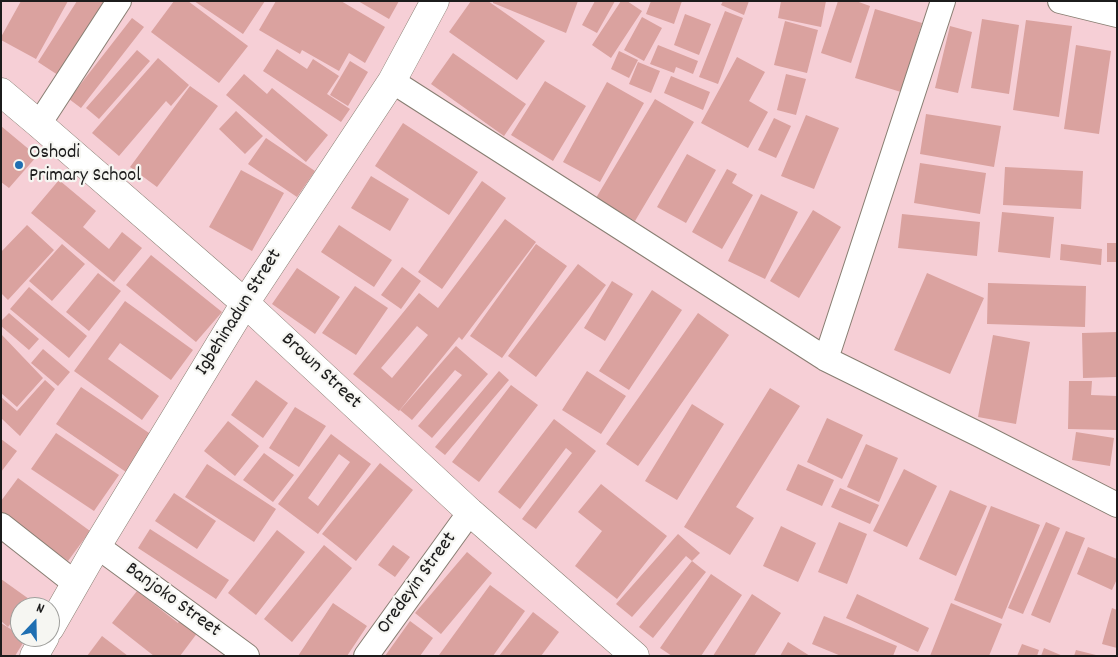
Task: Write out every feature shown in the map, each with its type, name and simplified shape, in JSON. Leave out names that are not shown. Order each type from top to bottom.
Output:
[{"type":"street","points":[[39,124],[119,1]]},
{"type":"street","name":"Igbehinadun Street","points":[[60,611],[97,546],[245,302],[392,81],[435,1]]},
{"type":"street","points":[[826,359],[943,1]]},
{"type":"street","points":[[1060,1],[1117,15]]},
{"type":"street","points":[[392,81],[826,359],[1117,505]]},
{"type":"street","name":"Brown Street","points":[[1,92],[245,302],[470,512],[635,656]]},
{"type":"street","name":"Oredeyin Street","points":[[366,656],[470,512]]},
{"type":"street","points":[[1,525],[76,584]]},
{"type":"street","name":"Banjoko Street","points":[[97,546],[247,656]]},
{"type":"shaded area","points":[[1,1],[1117,1],[1117,656],[1,656]]},
{"type":"building","points":[[21,1],[68,1],[36,59],[1,40]]},
{"type":"building","points":[[77,1],[109,1],[61,77],[38,62]]},
{"type":"building","points":[[174,1],[188,1],[248,46],[219,83],[151,32]]},
{"type":"building","points":[[194,1],[265,1],[243,34]]},
{"type":"building","points":[[276,1],[341,1],[385,27],[365,63],[349,53],[339,71],[302,50],[300,54],[259,30]]},
{"type":"building","points":[[358,1],[399,1],[389,19]]},
{"type":"building","points":[[471,1],[488,1],[545,41],[517,80],[449,32]]},
{"type":"building","points":[[493,1],[578,1],[566,33],[493,3]]},
{"type":"building","points":[[595,1],[615,1],[597,33],[582,25]]},
{"type":"building","points":[[621,1],[627,1],[642,11],[611,58],[592,45]]},
{"type":"building","points":[[651,1],[682,1],[674,24],[646,14]]},
{"type":"building","points":[[723,1],[749,1],[744,15],[721,5]]},
{"type":"building","points":[[781,1],[826,1],[821,27],[778,18]]},
{"type":"building","points":[[838,1],[856,1],[870,6],[851,63],[821,53]]},
{"type":"building","points":[[875,9],[922,23],[901,92],[855,78]]},
{"type":"building","points":[[725,11],[743,18],[718,84],[699,77]]},
{"type":"building","points":[[685,14],[711,24],[699,55],[674,45]]},
{"type":"building","points":[[642,17],[662,28],[644,61],[624,50]]},
{"type":"building","points":[[132,18],[144,27],[81,108],[69,99]]},
{"type":"building","points":[[982,19],[1019,25],[1009,94],[971,88]]},
{"type":"building","points":[[1026,20],[1072,26],[1059,117],[1013,110]]},
{"type":"building","points":[[785,21],[818,30],[807,73],[774,65]]},
{"type":"building","points":[[950,26],[972,32],[958,93],[935,88]]},
{"type":"building","points":[[658,45],[698,61],[693,74],[676,67],[674,73],[650,64]]},
{"type":"building","points":[[1076,45],[1111,51],[1099,134],[1064,129]]},
{"type":"building","points":[[277,49],[307,69],[313,59],[339,76],[327,94],[350,109],[341,122],[263,71]]},
{"type":"building","points":[[137,50],[150,61],[99,119],[86,108]]},
{"type":"building","points":[[619,51],[638,60],[629,78],[611,69]]},
{"type":"building","points":[[453,53],[526,104],[504,136],[431,84]]},
{"type":"building","points":[[737,57],[765,72],[749,101],[768,112],[748,148],[701,123]]},
{"type":"building","points":[[158,58],[189,85],[171,106],[166,101],[119,156],[92,133]]},
{"type":"building","points":[[350,61],[368,72],[348,106],[330,95]]},
{"type":"building","points":[[638,62],[660,71],[651,93],[629,84]]},
{"type":"building","points":[[244,74],[267,94],[272,88],[328,135],[306,162],[226,95]]},
{"type":"building","points":[[786,74],[806,79],[796,115],[777,110]]},
{"type":"building","points":[[671,76],[710,92],[703,110],[664,93]]},
{"type":"building","points":[[545,81],[586,106],[553,161],[511,135]]},
{"type":"building","points":[[607,82],[644,103],[600,182],[563,162]]},
{"type":"building","points":[[190,86],[218,106],[157,187],[130,167]]},
{"type":"building","points":[[655,99],[694,122],[635,221],[596,198]]},
{"type":"building","points":[[236,111],[263,136],[245,154],[219,129]]},
{"type":"building","points":[[926,114],[1001,126],[994,167],[920,154]]},
{"type":"building","points":[[806,115],[839,128],[814,189],[781,176]]},
{"type":"building","points":[[774,118],[791,126],[776,158],[758,150]]},
{"type":"building","points":[[403,123],[478,172],[449,215],[375,166]]},
{"type":"building","name":"Oshodi Primary School","points":[[1,126],[37,156],[9,188],[1,182]]},
{"type":"building","points":[[266,138],[315,171],[297,197],[248,164]]},
{"type":"building","points":[[687,154],[716,170],[686,223],[657,207]]},
{"type":"building","points":[[920,163],[986,173],[980,214],[914,203]]},
{"type":"building","points":[[1005,167],[1083,171],[1081,209],[1003,205]]},
{"type":"building","points":[[727,169],[737,174],[732,183],[753,195],[722,249],[692,232]]},
{"type":"building","points":[[241,170],[284,193],[252,251],[209,227]]},
{"type":"building","points":[[371,176],[409,199],[390,231],[351,208]]},
{"type":"building","points":[[59,180],[96,211],[83,227],[109,249],[122,232],[142,248],[114,282],[31,213]]},
{"type":"building","points":[[482,181],[506,198],[442,289],[418,272]]},
{"type":"building","points":[[761,194],[798,212],[765,279],[728,261]]},
{"type":"building","points":[[813,210],[841,227],[799,298],[770,281]]},
{"type":"building","points":[[1002,212],[1054,217],[1050,258],[998,252]]},
{"type":"building","points":[[902,214],[980,222],[977,256],[898,248]]},
{"type":"building","points":[[505,219],[536,242],[462,340],[459,337],[399,411],[353,374],[419,293],[438,308]],"holes":[[[417,326],[428,335],[392,378],[381,368]]]},
{"type":"building","points":[[27,225],[54,250],[8,300],[1,293],[1,252]]},
{"type":"building","points":[[339,225],[392,260],[374,287],[321,252]]},
{"type":"building","points":[[1107,243],[1117,243],[1117,262],[1107,262]]},
{"type":"building","points":[[62,244],[85,264],[52,301],[29,281]]},
{"type":"building","points":[[536,244],[567,266],[502,358],[470,336]]},
{"type":"building","points":[[1061,244],[1102,249],[1101,265],[1060,260]]},
{"type":"building","points":[[151,255],[222,312],[196,342],[126,285]]},
{"type":"building","points":[[578,264],[606,285],[536,377],[508,356]]},
{"type":"building","points":[[402,267],[421,281],[401,309],[381,295]]},
{"type":"building","points":[[297,268],[340,297],[315,334],[272,304]]},
{"type":"building","points":[[98,273],[121,291],[89,331],[66,312]]},
{"type":"building","points":[[927,273],[984,298],[950,374],[894,350]]},
{"type":"building","points":[[612,281],[633,294],[605,341],[584,328]]},
{"type":"building","points":[[988,283],[1086,286],[1085,327],[987,324]]},
{"type":"building","points":[[355,286],[388,308],[356,355],[322,333]]},
{"type":"building","points":[[29,287],[87,336],[69,358],[10,309]]},
{"type":"building","points":[[652,290],[682,310],[629,390],[599,371]]},
{"type":"building","points":[[125,301],[193,350],[171,380],[120,343],[108,359],[159,396],[142,420],[74,371]]},
{"type":"building","points":[[9,313],[39,339],[29,350],[1,326],[1,321]]},
{"type":"building","points":[[698,313],[729,335],[638,466],[606,444]]},
{"type":"building","points":[[1117,332],[1117,377],[1083,378],[1082,333]]},
{"type":"building","points":[[1,334],[43,378],[17,407],[1,393]]},
{"type":"building","points":[[993,335],[1030,342],[1016,424],[978,417]]},
{"type":"building","points":[[456,346],[488,374],[432,438],[418,426],[462,375],[455,370],[412,420],[400,410]]},
{"type":"building","points":[[43,349],[70,372],[58,386],[31,363]]},
{"type":"building","points":[[499,371],[509,380],[445,455],[435,447]]},
{"type":"building","points":[[587,371],[626,396],[601,434],[562,410]]},
{"type":"building","points":[[45,380],[55,389],[20,436],[1,418],[1,397],[17,411]]},
{"type":"building","points":[[256,380],[288,403],[263,438],[231,415]]},
{"type":"building","points":[[1069,381],[1092,381],[1091,395],[1117,396],[1117,430],[1068,429]]},
{"type":"building","points":[[511,385],[538,405],[479,482],[452,462]]},
{"type":"building","points":[[81,387],[152,435],[126,472],[56,424]]},
{"type":"building","points":[[770,388],[800,406],[736,507],[754,518],[730,555],[684,527]]},
{"type":"building","points":[[692,404],[724,424],[677,500],[645,481]]},
{"type":"building","points":[[295,407],[326,426],[299,467],[269,448]]},
{"type":"building","points":[[827,418],[863,435],[842,479],[807,462]]},
{"type":"building","points":[[554,419],[596,451],[536,529],[522,519],[572,453],[566,448],[520,509],[498,492]]},
{"type":"building","points":[[228,421],[259,446],[235,476],[204,451]]},
{"type":"building","points":[[1076,432],[1114,438],[1110,466],[1072,460]]},
{"type":"building","points":[[56,433],[119,475],[94,511],[31,469]]},
{"type":"building","points":[[331,434],[371,464],[318,534],[278,504]],"holes":[[[339,454],[350,462],[318,506],[308,498]]]},
{"type":"building","points":[[1,439],[17,451],[1,472]]},
{"type":"building","points":[[866,444],[898,458],[879,502],[847,487]]},
{"type":"building","points":[[264,453],[294,475],[273,502],[243,480]]},
{"type":"building","points":[[380,463],[413,490],[356,561],[322,534]]},
{"type":"building","points":[[207,464],[276,509],[254,542],[185,497]]},
{"type":"building","points":[[798,464],[834,480],[822,506],[786,490]]},
{"type":"building","points":[[904,469],[937,486],[907,547],[873,531]]},
{"type":"building","points":[[18,478],[90,531],[68,561],[1,513],[1,501]]},
{"type":"building","points":[[601,484],[667,536],[617,599],[575,566],[602,531],[578,512]]},
{"type":"building","points":[[840,488],[879,505],[870,524],[831,507]]},
{"type":"building","points":[[950,490],[987,506],[956,576],[919,559]]},
{"type":"building","points":[[174,493],[216,521],[197,549],[155,521]]},
{"type":"building","points":[[991,506],[1040,525],[1002,619],[954,600]]},
{"type":"building","points":[[839,522],[867,534],[847,584],[818,572]]},
{"type":"building","points":[[1046,522],[1060,528],[1023,614],[1008,608]]},
{"type":"building","points":[[781,526],[816,543],[798,582],[763,566]]},
{"type":"building","points":[[150,529],[229,580],[216,599],[138,548]]},
{"type":"building","points":[[277,530],[305,552],[256,615],[228,593]]},
{"type":"building","points":[[1066,531],[1085,538],[1050,623],[1031,615]]},
{"type":"building","points":[[678,534],[700,553],[692,561],[686,556],[632,617],[616,604]]},
{"type":"building","points":[[324,545],[352,568],[292,642],[264,619]]},
{"type":"building","points":[[393,545],[410,557],[395,577],[378,565]]},
{"type":"building","points":[[1088,547],[1117,559],[1117,579],[1112,590],[1077,574]]},
{"type":"building","points":[[467,552],[492,573],[441,634],[415,613]]},
{"type":"building","points":[[692,561],[706,572],[653,638],[639,627]]},
{"type":"building","points":[[711,574],[742,595],[701,656],[672,656],[660,648]]},
{"type":"building","points":[[1,579],[26,597],[10,597],[10,624],[8,627],[1,621]]},
{"type":"building","points":[[490,585],[525,611],[493,656],[440,656],[439,655]]},
{"type":"building","points":[[137,591],[178,623],[184,615],[201,628],[180,656],[154,656],[112,623]]},
{"type":"building","points":[[752,594],[781,613],[754,656],[713,656]]},
{"type":"building","points":[[857,594],[929,628],[918,652],[846,618]]},
{"type":"building","points":[[333,603],[367,626],[347,656],[298,656]]},
{"type":"building","points":[[951,603],[1002,624],[989,656],[930,656]]},
{"type":"building","points":[[1112,608],[1117,610],[1117,648],[1102,644]]},
{"type":"building","points":[[533,612],[559,632],[541,656],[499,656]]},
{"type":"building","points":[[824,616],[897,646],[893,656],[841,656],[812,644]]},
{"type":"building","points":[[410,621],[433,638],[420,656],[385,656]]},
{"type":"building","points":[[1,623],[10,629],[10,647],[20,647],[15,656],[1,656]]},
{"type":"building","points":[[102,636],[128,656],[87,656]]},
{"type":"building","points":[[788,642],[810,656],[780,656]]},
{"type":"building","points":[[1022,644],[1039,650],[1037,656],[1017,656]]},
{"type":"building","points":[[1044,648],[1063,656],[1041,656]]},
{"type":"building","points":[[1076,650],[1096,655],[1096,656],[1074,656]]},
{"type":"place","name":"Oshodi Primary School","points":[[19,165]]}]
